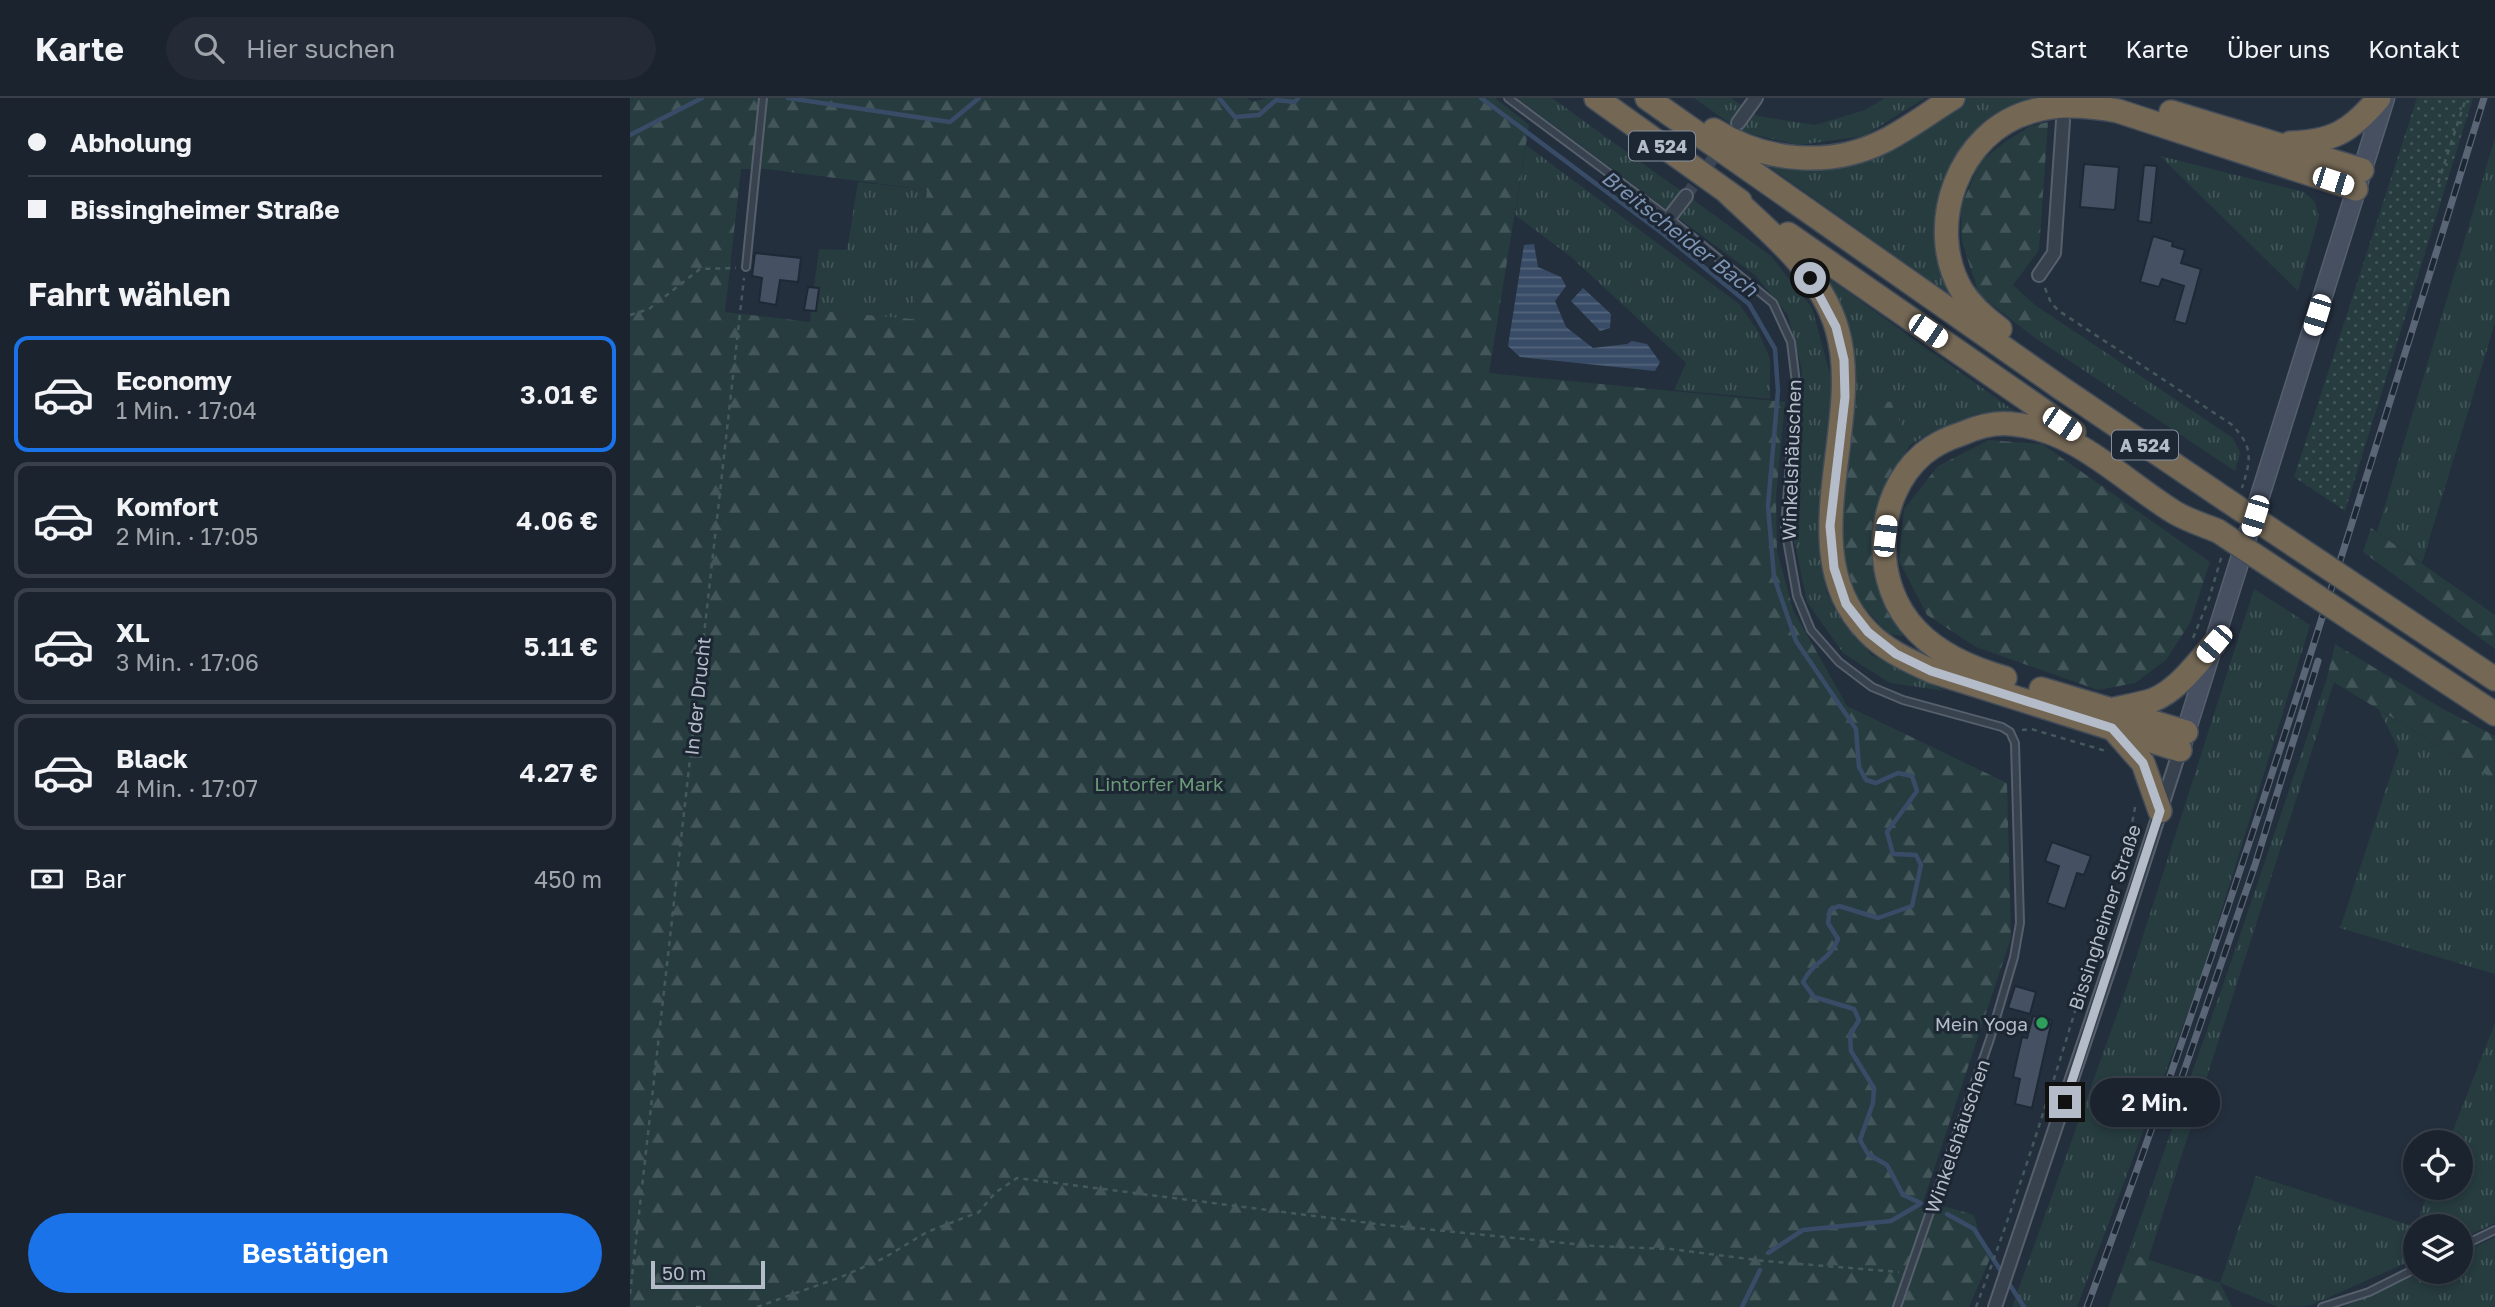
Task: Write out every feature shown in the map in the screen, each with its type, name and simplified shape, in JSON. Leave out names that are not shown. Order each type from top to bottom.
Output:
[{"type":"highway","name":"A 524","points":[[1597,98],[1728,193],[2218,531],[2495,714]]},
{"type":"highway","name":"A 524","points":[[1647,98],[2061,388],[2495,679]]},
{"type":"highway","points":[[1668,98],[1717,132],[1743,146],[1770,154],[1803,159],[1848,155],[1884,141],[1953,98]]},
{"type":"highway","points":[[2128,98],[2273,144],[2359,179]]},
{"type":"highway","points":[[2273,144],[2310,143],[2330,138],[2347,130],[2379,98]]},
{"type":"highway","points":[[2061,388],[2052,368],[1974,307],[1962,290],[1946,239],[1949,200],[1962,169],[1979,143],[2003,125],[2031,111],[2063,106],[2106,109],[2359,179]]},
{"type":"highway","points":[[1728,193],[1798,259],[1822,296],[1836,327],[1844,360],[1845,397],[1830,526],[1834,568],[1846,604],[1868,632],[1896,654],[1931,671],[2183,741]]},
{"type":"highway","points":[[2160,811],[2143,763],[2111,719],[1950,657],[1916,631],[1895,599],[1882,557],[1887,515],[1902,480],[1923,454],[1950,438],[1979,426],[2011,423],[2049,430],[2079,446],[2176,513],[2218,531]]},
{"type":"highway","points":[[2111,719],[2167,692],[2214,644]]},
{"type":"street","points":[[1738,122],[1756,98]]},
{"type":"street","name":"Bissingheimer Straße","points":[[1997,1304],[2183,741],[2385,98]]},
{"type":"street","points":[[2039,275],[2054,253],[2063,121]]},
{"type":"street","points":[[1669,218],[1686,196]]},
{"type":"lane","points":[[746,267],[762,98]]},
{"type":"lane","name":"Winkelshäuschen","points":[[1508,98],[1669,218],[1773,303],[1791,342],[1796,383],[1785,528],[1797,596],[1811,630],[1839,662],[1872,687],[1914,704],[2002,727],[2010,732],[2015,743],[2020,923],[2014,957],[1990,1039],[1897,1307]]},
{"type":"lane","points":[[2473,1241],[2495,1230]]},
{"type":"lane","points":[[2322,1307],[2369,1292],[2403,1275]]},
{"type":"path","points":[[2438,183],[2466,98]]},
{"type":"path","points":[[630,315],[649,309],[700,269],[746,267]]},
{"type":"path","name":"In der Drucht","points":[[630,1293],[746,267]]},
{"type":"path","points":[[2010,732],[2031,729],[2109,752]]},
{"type":"path","points":[[757,1307],[841,1277],[884,1258],[927,1232],[979,1212],[995,1193],[1017,1178],[1385,1225],[1594,1246],[1671,1249],[1764,1261],[1909,1273]]},
{"type":"path","points":[[1976,1307],[2000,1241]]},
{"type":"green space","name":"Lintorfer Mark","points":[[630,98],[1247,98],[1252,102],[1267,98],[1495,98],[1529,125],[1489,373],[1785,402],[1776,496],[1777,551],[1793,610],[1847,706],[2007,783],[2011,938],[1921,1208],[1947,1207],[1974,1215],[1981,1241],[1991,1256],[1969,1307],[630,1307]],"holes":[[[741,169],[767,169],[927,190],[913,319],[811,310],[810,322],[725,312]]]},
{"type":"green space","points":[[1517,98],[1552,98],[1771,256],[1812,308],[1832,381],[1819,532],[1827,594],[1871,655],[1945,691],[1890,683],[1843,653],[1807,602],[1792,530],[1802,370],[1788,315],[1755,275]]},
{"type":"green space","points":[[1694,98],[1731,98],[1758,116],[1815,125],[1865,110],[1885,98],[1925,98],[1864,136],[1799,145],[1742,132]]},
{"type":"green space","points":[[1965,98],[2054,98],[1956,159],[1945,179],[1938,211],[1955,298],[1764,163],[1919,128]]},
{"type":"green space","points":[[2417,98],[2473,98],[2345,511],[2294,477]]},
{"type":"green space","points":[[2048,122],[2039,250],[2013,285],[2035,305],[2031,335],[1979,294],[1962,242],[1961,207],[1980,162],[2006,141],[2031,126]]},
{"type":"green space","points":[[2495,138],[2495,323],[2422,563],[2377,532]]},
{"type":"green space","points":[[1526,145],[1739,304],[1758,331],[1770,359],[1770,399],[1674,390],[1686,363],[1570,256],[1515,215]]},
{"type":"green space","points":[[2160,156],[2304,192],[2315,202],[2319,217],[2298,291]]},
{"type":"green space","points":[[858,182],[927,190],[914,320],[811,310],[819,249],[847,250]]},
{"type":"green space","points":[[1817,270],[2020,415],[1980,413],[1933,431],[1910,445],[1891,402],[1853,396]]},
{"type":"green space","points":[[2035,305],[2233,438],[2240,452],[2235,471],[2031,335]]},
{"type":"green space","points":[[1853,396],[1891,402],[1910,445],[1881,492],[1872,543],[1878,590],[1903,636],[1889,634],[1857,600],[1842,563],[1840,518]]},
{"type":"green space","points":[[1989,440],[2042,444],[2210,562],[2190,623],[2166,660],[2135,683],[2098,690],[1976,647],[1927,615],[1899,561],[1904,509],[1938,466]]},
{"type":"green space","points":[[2371,528],[2495,615],[2495,649],[2363,552]]},
{"type":"green space","points":[[2254,589],[2310,625],[2199,983],[2077,1307],[2012,1307],[2126,989]]},
{"type":"green space","points":[[2335,644],[2443,709],[2495,736],[2495,780],[2327,678]]},
{"type":"green space","points":[[2327,678],[2334,682],[2148,1260],[2128,1253],[2222,988]]},
{"type":"green space","points":[[2379,710],[2495,780],[2495,974],[2340,928],[2399,750]]},
{"type":"green space","points":[[2495,1023],[2495,1223],[2473,1233],[2473,1214],[2420,1214],[2425,1200],[2473,1200],[2473,1130],[2453,1130]]},
{"type":"green space","points":[[2256,1176],[2403,1223],[2403,1264],[2309,1306],[2278,1307],[2220,1283]]},
{"type":"green space","points":[[2495,1237],[2495,1307],[2343,1307],[2403,1280],[2403,1284],[2473,1284],[2473,1248]]},
{"type":"green space","points":[[2128,1253],[2220,1283],[2232,1307],[2108,1307]]},
{"type":"water","points":[[1534,244],[1538,267],[1561,277],[1566,286],[1555,301],[1566,327],[1593,348],[1632,341],[1647,344],[1660,362],[1655,371],[1520,357],[1508,346],[1524,245]]},
{"type":"water","points":[[1583,288],[1611,314],[1610,328],[1600,331],[1571,301]]},
{"type":"building","points":[[2084,164],[2119,167],[2115,210],[2080,207]]},
{"type":"building","points":[[2144,165],[2157,166],[2151,223],[2138,221]]},
{"type":"building","points":[[2153,236],[2173,242],[2172,246],[2185,250],[2181,263],[2201,269],[2186,324],[2174,321],[2184,286],[2162,279],[2159,287],[2140,282]]},
{"type":"building","points":[[755,253],[801,258],[798,282],[780,280],[776,305],[759,302],[762,278],[752,276]]},
{"type":"building","points":[[808,287],[819,288],[816,311],[804,310]]},
{"type":"building","points":[[2052,842],[2091,856],[2084,875],[2077,873],[2065,909],[2047,903],[2059,866],[2045,861]]},
{"type":"building","points":[[2015,986],[2036,992],[2030,1014],[2008,1008]]},
{"type":"building","points":[[2033,1016],[2052,1020],[2032,1108],[2015,1104],[2020,1079],[2013,1077],[2022,1037],[2027,1038]]},
{"type":"waterway","points":[[630,135],[702,98]]},
{"type":"waterway","points":[[788,98],[950,122],[979,98]]},
{"type":"waterway","name":"Breitscheider Bach","points":[[1219,98],[1235,117],[1259,115],[1276,100],[1295,102],[1298,98]]},
{"type":"waterway","name":"Breitscheider Bach","points":[[1481,98],[1662,233],[1749,304],[1775,349],[1778,391],[1768,506],[1774,577],[1796,641],[1856,729],[1859,767],[1866,780],[1876,783],[1898,773],[1912,776],[1917,791],[1887,832],[1893,854],[1916,855],[1921,865],[1912,906],[1878,918],[1839,906],[1830,910],[1828,923],[1838,939],[1803,982],[1814,997],[1854,1009],[1859,1020],[1850,1035],[1851,1051],[1874,1088],[1873,1103],[1860,1140],[1868,1154],[1887,1165],[1903,1195],[1921,1203]]},
{"type":"waterway","points":[[1768,1253],[1803,1230],[1891,1221],[1920,1204]]},
{"type":"waterway","name":"Breitscheider Bach","points":[[1947,1214],[1974,1229],[2024,1307]]},
{"type":"waterway","points":[[1742,1307],[1760,1270]]},
{"type":"tunnel","points":[[1686,196],[1722,146]]},
{"type":"railway","points":[[2087,1307],[2245,856],[2484,98]]},
{"type":"railway","points":[[2181,1080],[2255,865],[2318,661]]},
{"type":"place","name":"Mein Yoga","points":[[2042,1023]]},
{"type":"route","points":[[1810,278],[1822,296],[1836,327],[1844,360],[1845,397],[1830,526],[1834,568],[1846,604],[1868,632],[1896,654],[1931,671],[2112,728],[2143,763],[2160,811],[2065,1102]]}]
